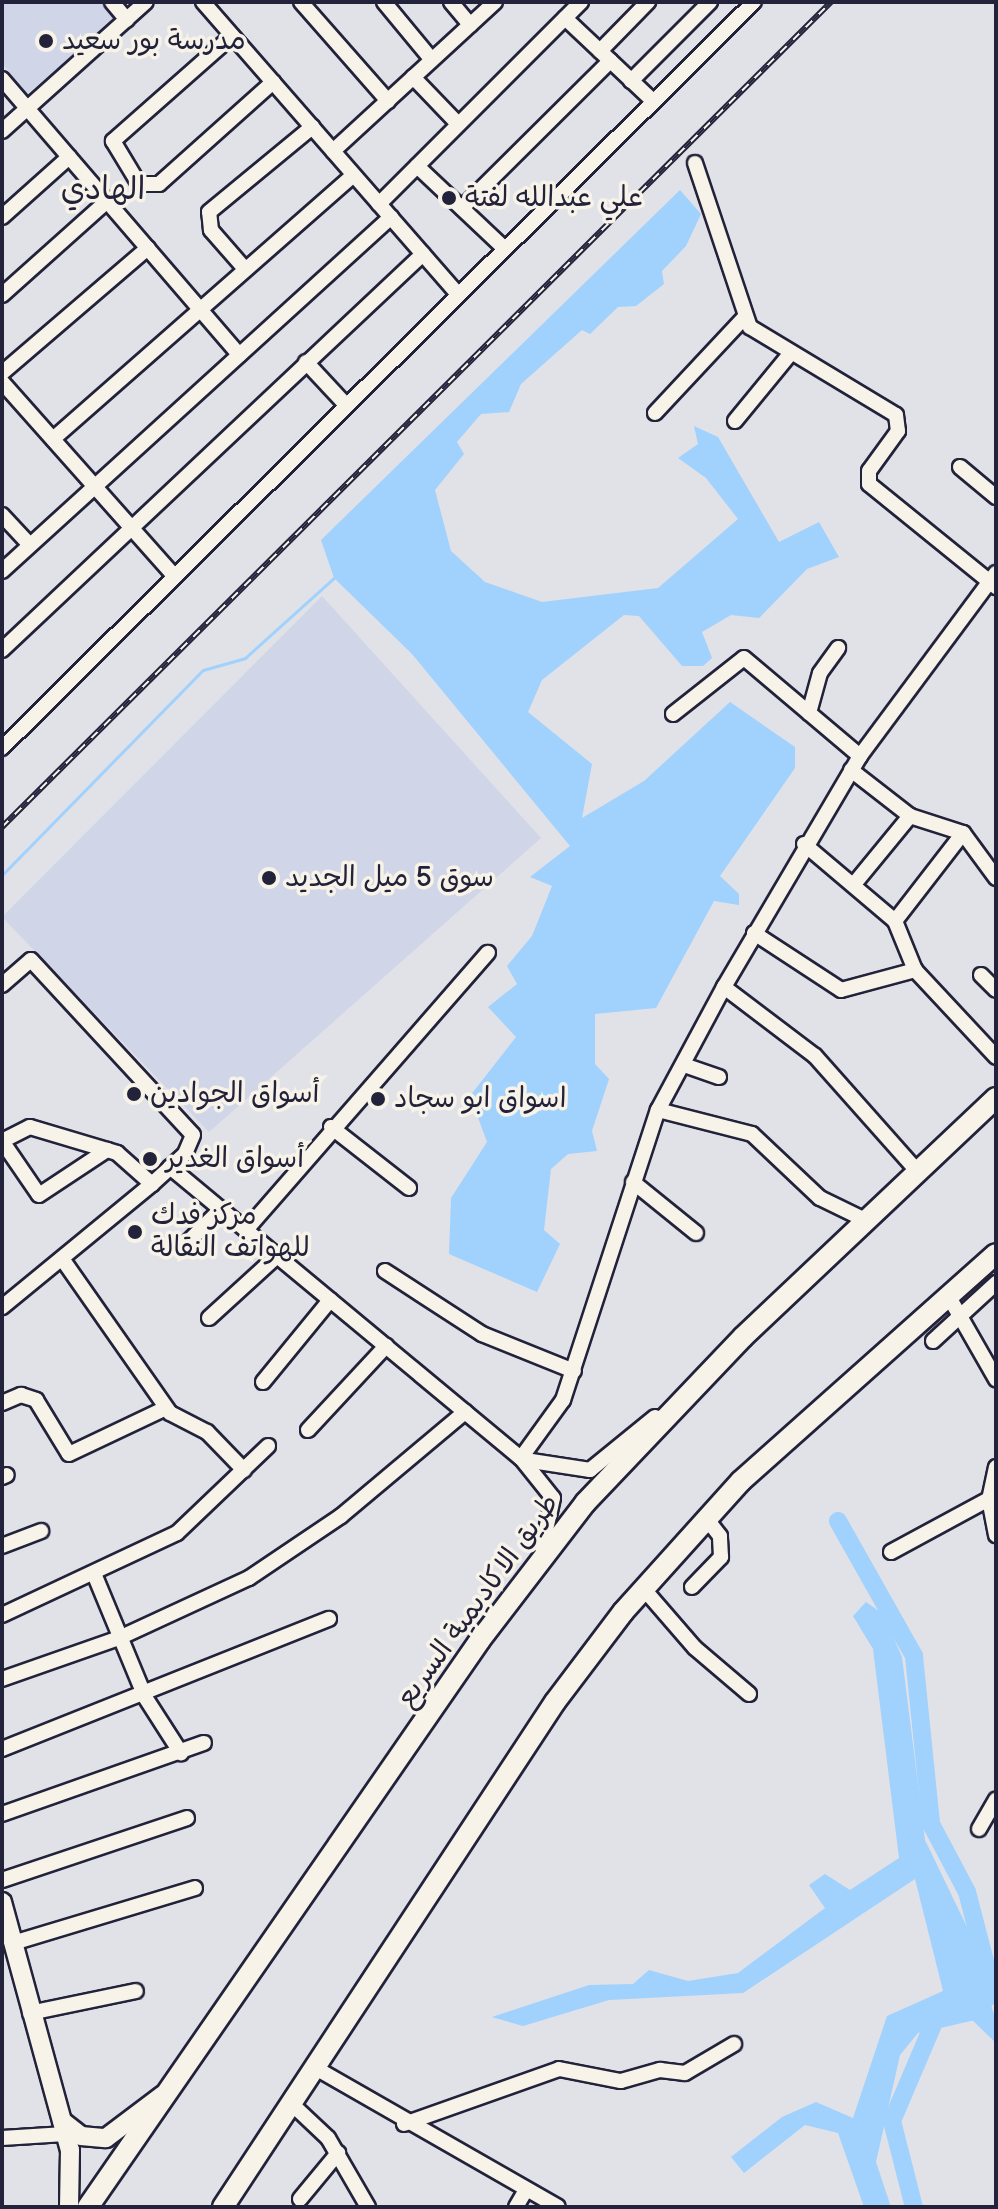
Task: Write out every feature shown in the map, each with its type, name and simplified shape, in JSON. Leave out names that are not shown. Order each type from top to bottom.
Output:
[{"type":"highway","name":"طريق الاكاديمية السريع","points":[[88,2207],[519,1588],[585,1503],[694,1387],[863,1219],[996,1098]]},
{"type":"highway","points":[[223,2207],[295,2107],[555,1702],[643,1588],[706,1518],[996,1254]]},
{"type":"main road","points":[[2,1902],[65,2134],[74,2182],[69,2207]]},
{"type":"main road","points":[[58,2116],[81,2136],[106,2138],[164,2094]]},
{"type":"street","points":[[112,2],[127,20]]},
{"type":"street","points":[[2,131],[146,2]]},
{"type":"street","points":[[203,2],[458,294]]},
{"type":"street","points":[[301,2],[388,101]]},
{"type":"street","points":[[384,2],[432,60]]},
{"type":"street","points":[[451,2],[470,25]]},
{"type":"street","points":[[333,151],[495,2]]},
{"type":"street","points":[[379,204],[581,2]]},
{"type":"street","points":[[462,208],[605,56],[648,2]]},
{"type":"street","points":[[631,81],[710,2]]},
{"type":"street","points":[[2,748],[754,2]]},
{"type":"street","points":[[565,18],[653,101]]},
{"type":"street","points":[[232,36],[113,141],[139,184],[159,184],[273,82]]},
{"type":"street","points":[[413,77],[458,124]]},
{"type":"street","points":[[2,79],[239,355]]},
{"type":"street","points":[[245,269],[211,230],[209,212],[312,127]]},
{"type":"street","points":[[2,217],[69,157]]},
{"type":"street","points":[[521,1458],[551,1420],[574,1371],[658,1110],[724,987],[804,844],[860,756],[994,581],[869,484],[869,471],[898,431],[896,415],[790,354],[744,318],[695,163]]},
{"type":"street","points":[[417,166],[504,248]]},
{"type":"street","points":[[53,439],[354,175]]},
{"type":"street","points":[[2,295],[107,201]]},
{"type":"street","points":[[2,571],[391,217]]},
{"type":"street","points":[[2,373],[148,248]]},
{"type":"street","points":[[2,650],[423,254]]},
{"type":"street","points":[[655,413],[744,318]]},
{"type":"street","points":[[735,421],[790,354]]},
{"type":"street","points":[[306,362],[346,405]]},
{"type":"street","points":[[2,382],[174,576]]},
{"type":"street","points":[[960,467],[996,497]]},
{"type":"street","points":[[2,515],[30,545]]},
{"type":"street","points":[[809,713],[820,673],[838,648]]},
{"type":"street","points":[[673,714],[741,657],[860,756]]},
{"type":"street","points":[[851,770],[910,816],[963,833],[996,878]]},
{"type":"street","points":[[855,883],[910,816]]},
{"type":"street","points":[[895,921],[963,833]]},
{"type":"street","points":[[804,844],[855,883],[895,921],[915,970],[996,1057]]},
{"type":"street","points":[[754,933],[841,990],[915,970]]},
{"type":"street","points":[[246,1230],[331,1127],[488,953]]},
{"type":"street","points":[[2,985],[31,960],[183,1117],[191,1145],[152,1184],[2,1307]]},
{"type":"street","points":[[981,975],[996,990]]},
{"type":"street","points":[[724,987],[815,1056],[917,1171]]},
{"type":"street","points":[[684,1065],[719,1077]]},
{"type":"street","points":[[658,1110],[752,1134],[820,1198],[863,1219]]},
{"type":"street","points":[[107,1150],[39,1195],[2,1141],[30,1127],[107,1150],[152,1184]]},
{"type":"street","points":[[331,1127],[409,1188]]},
{"type":"street","points":[[170,1167],[521,1458],[555,1508],[549,1535],[519,1588]]},
{"type":"street","points":[[633,1182],[696,1233]]},
{"type":"street","points":[[186,1244],[221,1209]]},
{"type":"street","points":[[209,1318],[277,1256]]},
{"type":"street","points":[[63,1260],[166,1408],[207,1432],[244,1470]]},
{"type":"street","points":[[385,1271],[482,1334],[574,1371]]},
{"type":"street","points":[[933,1341],[996,1283]]},
{"type":"street","points":[[949,1297],[996,1379]]},
{"type":"street","points":[[263,1382],[330,1300]]},
{"type":"street","points":[[308,1430],[386,1346]]},
{"type":"street","points":[[521,1458],[568,1472],[590,1470],[694,1387]]},
{"type":"street","points":[[2,1403],[21,1395],[36,1400],[69,1454],[166,1408]]},
{"type":"street","points":[[2,1679],[119,1638],[207,1601],[281,1558],[465,1412]]},
{"type":"street","points":[[2,1615],[95,1576],[177,1533],[268,1446]]},
{"type":"street","points":[[996,1467],[989,1499],[996,1535]]},
{"type":"street","points":[[891,1552],[989,1499]]},
{"type":"street","points":[[692,1587],[721,1557],[720,1536],[706,1518]]},
{"type":"street","points":[[2,1546],[41,1531]]},
{"type":"street","points":[[95,1576],[145,1697],[181,1753]]},
{"type":"street","points":[[643,1588],[695,1648],[749,1694]]},
{"type":"street","points":[[2,1749],[145,1697],[329,1619]]},
{"type":"street","points":[[2,1814],[204,1743]]},
{"type":"street","points":[[979,1829],[996,1799]]},
{"type":"street","points":[[2,1880],[187,1818]]},
{"type":"street","points":[[13,1943],[195,1888]]},
{"type":"street","points":[[30,2013],[136,1991]]},
{"type":"street","points":[[404,2124],[559,2069],[621,2081],[660,2070],[685,2073],[734,2044]]},
{"type":"street","points":[[319,2070],[404,2124],[558,2207]]},
{"type":"street","points":[[295,2107],[338,2153],[363,2205]]},
{"type":"street","points":[[2,2138],[65,2134]]},
{"type":"street","points":[[300,2199],[338,2153]]},
{"type":"street","points":[[516,2207],[526,2190]]},
{"type":"shaded area","name":"مدرسة بور سعيد","points":[[2,2],[102,2],[116,19],[27,94],[2,63]]},
{"type":"shaded area","name":"سوق 5 ميل الجديد","points":[[322,596],[541,838],[209,1132],[2,917]]},
{"type":"water","points":[[680,190],[701,214],[686,246],[662,271],[664,284],[636,306],[618,307],[590,334],[582,330],[521,384],[509,412],[481,414],[457,442],[464,454],[435,490],[451,551],[485,582],[542,602],[658,588],[738,519],[706,478],[678,458],[698,444],[694,426],[718,437],[779,542],[819,522],[839,557],[807,569],[759,618],[731,615],[702,632],[712,658],[703,666],[682,666],[639,616],[624,615],[542,680],[528,712],[592,764],[582,818],[644,781],[730,702],[795,747],[795,768],[720,876],[739,894],[739,905],[714,901],[656,1008],[595,1014],[595,1064],[609,1079],[592,1131],[597,1151],[568,1154],[551,1169],[544,1230],[560,1244],[537,1292],[449,1254],[451,1198],[487,1142],[470,1096],[516,1037],[488,1007],[517,984],[507,966],[532,936],[552,886],[530,877],[570,846],[412,654],[334,578],[321,540]]},
{"type":"water","points":[[866,1602],[883,1614],[902,1657],[925,1840],[967,1927],[996,2021],[996,2043],[971,2019],[918,2033],[900,2055],[876,2162],[891,2207],[864,2207],[838,2133],[805,2125],[744,2173],[731,2157],[782,2117],[816,2102],[853,2118],[887,2016],[943,1991],[915,1879],[743,1993],[609,2000],[523,2026],[492,2017],[589,1985],[633,1984],[649,1970],[688,1981],[738,1973],[825,1908],[809,1885],[825,1874],[850,1890],[899,1858],[873,1649],[853,1616]]},
{"type":"waterway","points":[[2,875],[203,670],[245,658],[334,578]]},
{"type":"waterway","points":[[838,1521],[914,1656],[931,1824],[967,1892],[993,1992],[974,2011],[935,2020],[892,2121],[914,2207]]},
{"type":"railway","points":[[2,827],[831,2]]},
{"type":"place","name":"مدرسة بور سعيد","points":[[46,41]]},
{"type":"place","name":"علي عبدالله لفتة","points":[[449,198]]},
{"type":"place","name":"سوق 5 ميل الجديد","points":[[269,878]]},
{"type":"place","name":"أسواق الجوادين","points":[[134,1094]]},
{"type":"place","name":"اسواق ابو سجاد","points":[[378,1099]]},
{"type":"place","name":"أسواق الغدير","points":[[150,1159]]},
{"type":"place","name":"مركز فدك للهواتف النقالة","points":[[135,1232]]},
{"type":"district","name":"الهادي","points":[[103,190]]}]
